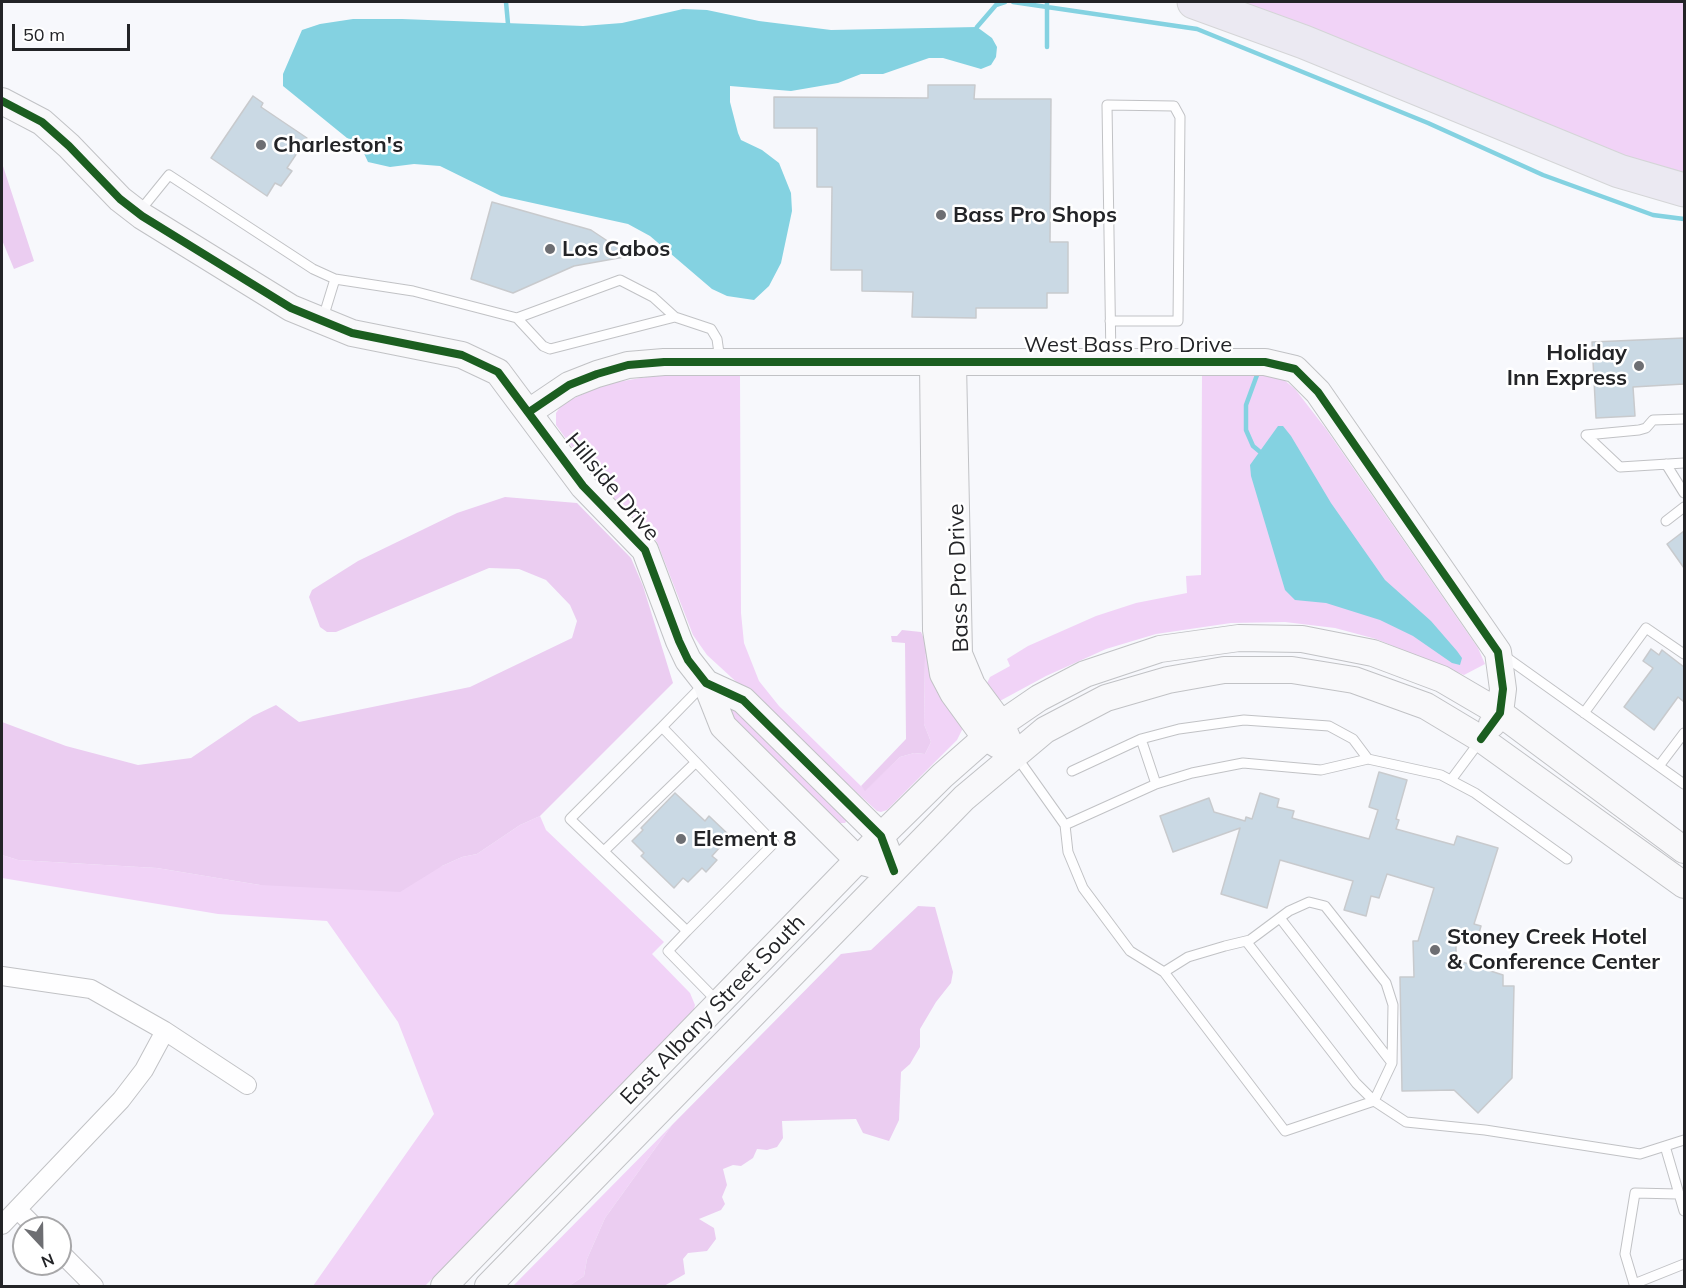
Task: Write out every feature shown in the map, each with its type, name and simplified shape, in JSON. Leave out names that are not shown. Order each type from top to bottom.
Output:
[{"type":"highway","points":[[1194,2],[1304,42],[1619,171],[1684,190]]},
{"type":"street","name":"Hillside Drive","points":[[2,101],[42,122],[69,146],[120,199],[138,213],[291,308],[352,333],[442,350],[482,362],[498,372],[583,486],[645,550],[679,641],[688,660],[706,683],[743,700],[881,836],[894,871]]},
{"type":"street","name":"West Bass Pro Drive","points":[[530,412],[569,385],[628,365],[1265,362],[1295,369],[1318,392],[1498,652],[1503,689],[1500,713]]},
{"type":"street","name":"Bass Pro Drive","points":[[943,363],[959,654],[993,730],[1014,754]]},
{"type":"street","name":"East Albany Street South","points":[[444,1287],[881,836],[993,730],[1039,698],[1085,674],[1160,649],[1239,638],[1302,639],[1373,653],[1442,679],[1500,713],[1684,849]]},
{"type":"street","name":"East Albany Street South","points":[[488,1287],[964,798],[1044,730],[1106,698],[1168,680],[1224,670],[1292,670],[1354,680],[1426,706],[1481,739],[1684,885]]},
{"type":"street","points":[[706,683],[723,726],[859,861],[894,871]]},
{"type":"street","points":[[1481,739],[1500,713]]},
{"type":"street","points":[[2,976],[91,989],[165,1031],[247,1085]]},
{"type":"street","points":[[2,1225],[121,1100],[144,1070],[165,1031]]},
{"type":"street","points":[[17,1209],[24,1216]]},
{"type":"street","points":[[72,1264],[94,1287]]},
{"type":"lane","points":[[1110,321],[1178,321],[1180,117],[1174,106],[1107,105],[1110,321],[1111,363]]},
{"type":"lane","points":[[138,213],[169,175],[313,269],[335,279],[413,291],[517,318],[543,346],[550,349],[675,316]]},
{"type":"lane","points":[[322,322],[335,279]]},
{"type":"lane","points":[[517,318],[620,280],[653,297],[675,316],[711,329],[717,339],[720,363]]},
{"type":"lane","points":[[1684,419],[1653,420],[1646,428],[1640,430],[1586,435],[1620,467],[1684,463]]},
{"type":"lane","points":[[1666,464],[1684,494]]},
{"type":"lane","points":[[1666,521],[1684,507]]},
{"type":"lane","points":[[1584,713],[1646,628],[1684,654]]},
{"type":"lane","points":[[1498,652],[1684,784]]},
{"type":"lane","points":[[687,931],[570,819],[706,683]]},
{"type":"lane","points":[[1072,771],[1141,740],[1179,729],[1244,720],[1329,726],[1353,739],[1368,759]]},
{"type":"lane","points":[[662,727],[774,843],[668,951],[719,1004]]},
{"type":"lane","points":[[1659,766],[1684,733]]},
{"type":"lane","points":[[1451,780],[1481,739]]},
{"type":"lane","points":[[1141,740],[1156,784]]},
{"type":"lane","points":[[1014,754],[1065,825],[1068,852],[1083,888],[1130,951],[1164,972],[1285,1131],[1374,1101],[1392,1063],[1393,1005],[1386,983],[1325,906],[1309,902],[1246,941],[1188,957],[1164,972]]},
{"type":"lane","points":[[1065,825],[1156,784],[1192,773],[1243,763],[1321,770],[1368,759],[1442,775],[1474,793],[1567,860]]},
{"type":"lane","points":[[604,851],[696,762]]},
{"type":"lane","points":[[1280,918],[1392,1063]]},
{"type":"lane","points":[[1246,941],[1356,1083],[1374,1101],[1406,1122],[1485,1130],[1640,1154],[1684,1140]]},
{"type":"lane","points":[[1665,1146],[1684,1211]]},
{"type":"lane","points":[[1678,1194],[1635,1193],[1624,1254],[1634,1284],[1684,1264]]},
{"type":"shaded area","points":[[1221,2],[1684,2],[1684,175],[1603,150]]},
{"type":"shaded area","points":[[2,163],[34,261],[14,269],[2,240]]},
{"type":"shaded area","points":[[740,374],[741,613],[744,643],[759,681],[779,706],[865,790],[900,757],[914,753],[925,754],[931,742],[924,724],[925,656],[928,648],[964,726],[957,740],[887,810],[881,812],[877,811],[707,655],[693,635],[657,542],[596,480],[556,425],[556,413],[563,403],[606,384],[652,376]]},
{"type":"shaded area","points":[[1202,375],[1272,376],[1283,379],[1295,389],[1326,429],[1478,648],[1485,664],[1464,675],[1376,639],[1335,628],[1285,622],[1231,623],[1156,634],[1106,649],[1046,676],[998,702],[987,683],[990,677],[1010,666],[1007,659],[1028,646],[1096,616],[1136,603],[1187,593],[1186,576],[1201,575]]},
{"type":"shaded area","points":[[505,497],[577,503],[631,558],[643,586],[673,683],[540,816],[520,825],[477,854],[462,857],[442,866],[400,892],[260,885],[157,868],[18,860],[2,855],[2,722],[66,746],[138,765],[191,758],[253,716],[276,705],[299,722],[470,687],[572,638],[577,621],[570,605],[546,580],[519,569],[489,568],[336,632],[327,632],[320,627],[309,597],[312,590],[358,561],[457,513]]},
{"type":"shaded area","points":[[902,630],[921,632],[928,648],[925,656],[924,724],[931,742],[925,754],[914,753],[900,757],[865,791],[861,786],[906,739],[905,643],[892,642],[891,636],[897,636]]},
{"type":"shaded area","points":[[726,705],[735,710],[847,820],[845,823],[838,823],[731,717]]},
{"type":"shaded area","points":[[540,816],[546,830],[664,942],[652,954],[690,993],[695,1005],[693,1013],[425,1286],[313,1286],[434,1114],[398,1022],[327,921],[218,914],[2,878],[2,855],[18,860],[157,868],[260,885],[442,866],[462,857],[477,854],[520,825]]},
{"type":"shaded area","points":[[918,906],[935,907],[953,972],[951,983],[936,1002],[920,1029],[920,1047],[910,1064],[901,1072],[899,1120],[889,1141],[863,1133],[856,1119],[782,1121],[783,1138],[777,1147],[767,1150],[757,1149],[753,1158],[741,1166],[733,1165],[723,1169],[727,1185],[722,1197],[725,1204],[721,1210],[699,1219],[714,1228],[716,1239],[707,1251],[688,1253],[683,1259],[685,1274],[664,1286],[569,1286],[584,1276],[587,1259],[605,1218],[672,1125],[841,954],[871,950]]},
{"type":"shaded area","points":[[672,1125],[605,1218],[587,1259],[584,1276],[569,1286],[513,1286]]},
{"type":"water","points":[[683,9],[707,10],[759,21],[831,30],[977,27],[992,38],[997,47],[996,57],[991,65],[981,69],[943,58],[929,58],[883,74],[861,74],[838,83],[791,91],[730,86],[730,102],[741,140],[762,150],[779,163],[791,193],[792,211],[781,263],[769,286],[754,300],[727,296],[712,289],[650,236],[628,224],[501,196],[440,166],[414,164],[390,167],[368,162],[361,147],[283,86],[283,74],[302,30],[320,24],[353,19],[402,19],[583,26],[622,23]]},
{"type":"water","points":[[1278,426],[1283,426],[1291,436],[1331,503],[1385,580],[1431,621],[1462,658],[1460,665],[1452,663],[1413,636],[1380,620],[1326,603],[1295,600],[1285,590],[1251,476],[1250,465]]},
{"type":"building","name":"Bass Pro Shops","points":[[928,85],[975,85],[974,99],[1051,99],[1050,242],[1068,242],[1068,293],[1047,293],[1047,308],[976,308],[976,318],[912,317],[913,292],[862,291],[862,270],[831,270],[832,187],[817,187],[817,128],[774,128],[774,97],[928,98]]},
{"type":"building","name":"Charleston's","points":[[253,96],[263,103],[261,107],[307,138],[287,168],[292,171],[281,186],[275,183],[267,196],[211,158]]},
{"type":"building","name":"Los Cabos","points":[[492,202],[591,230],[630,256],[574,266],[513,293],[471,279]]},
{"type":"building","name":"Holiday Inn Express","points":[[1684,338],[1684,384],[1633,387],[1635,416],[1596,418],[1592,342]]},
{"type":"building","points":[[1684,531],[1684,568],[1667,544]]},
{"type":"building","points":[[1651,649],[1659,655],[1662,650],[1684,667],[1684,702],[1678,697],[1654,730],[1624,707],[1653,668],[1643,661]]},
{"type":"building","name":"Stoney Creek Hotel & Conference Center","points":[[1379,772],[1407,780],[1396,819],[1399,820],[1396,829],[1454,845],[1457,836],[1498,848],[1474,924],[1481,926],[1477,940],[1456,934],[1456,960],[1503,975],[1503,986],[1514,986],[1512,1078],[1478,1113],[1454,1090],[1402,1091],[1400,977],[1414,977],[1413,941],[1418,941],[1434,888],[1387,874],[1379,898],[1371,896],[1366,916],[1344,910],[1353,881],[1280,860],[1267,908],[1221,894],[1240,828],[1173,852],[1160,816],[1209,798],[1214,812],[1245,821],[1246,817],[1252,819],[1260,793],[1279,799],[1277,807],[1294,811],[1292,818],[1369,839],[1378,810],[1369,807]]},
{"type":"building","name":"Element 8","points":[[675,793],[705,821],[709,816],[730,836],[712,856],[717,860],[706,872],[702,868],[688,882],[683,878],[674,888],[641,856],[644,853],[632,841],[643,830],[641,828]]},
{"type":"waterway","points":[[506,2],[508,24]]},
{"type":"waterway","points":[[977,27],[996,5],[1005,2]]},
{"type":"waterway","points":[[1013,2],[1197,29],[1428,123],[1543,175],[1653,215],[1684,219]]},
{"type":"waterway","points":[[1047,2],[1047,47]]},
{"type":"waterway","points":[[1257,375],[1246,405],[1246,430],[1253,446],[1259,451]]},
{"type":"cycle path","points":[[2,101],[42,122],[69,146],[120,199],[142,216],[291,308],[352,333],[462,355],[498,372],[583,486],[645,550],[679,641],[688,660],[706,683],[743,700],[881,836],[894,871]]},
{"type":"cycle path","points":[[529,412],[569,385],[597,374],[628,365],[664,362],[1265,362],[1295,369],[1318,392],[1498,652],[1503,689],[1500,713],[1481,739]]},
{"type":"place","name":"Charleston's","points":[[261,145]]},
{"type":"place","name":"Bass Pro Shops","points":[[941,215]]},
{"type":"place","name":"Los Cabos","points":[[550,249]]},
{"type":"place","name":"Holiday Inn Express","points":[[1639,366]]},
{"type":"place","name":"Element 8","points":[[681,839]]},
{"type":"place","name":"Stoney Creek Hotel & Conference Center","points":[[1435,950]]}]
